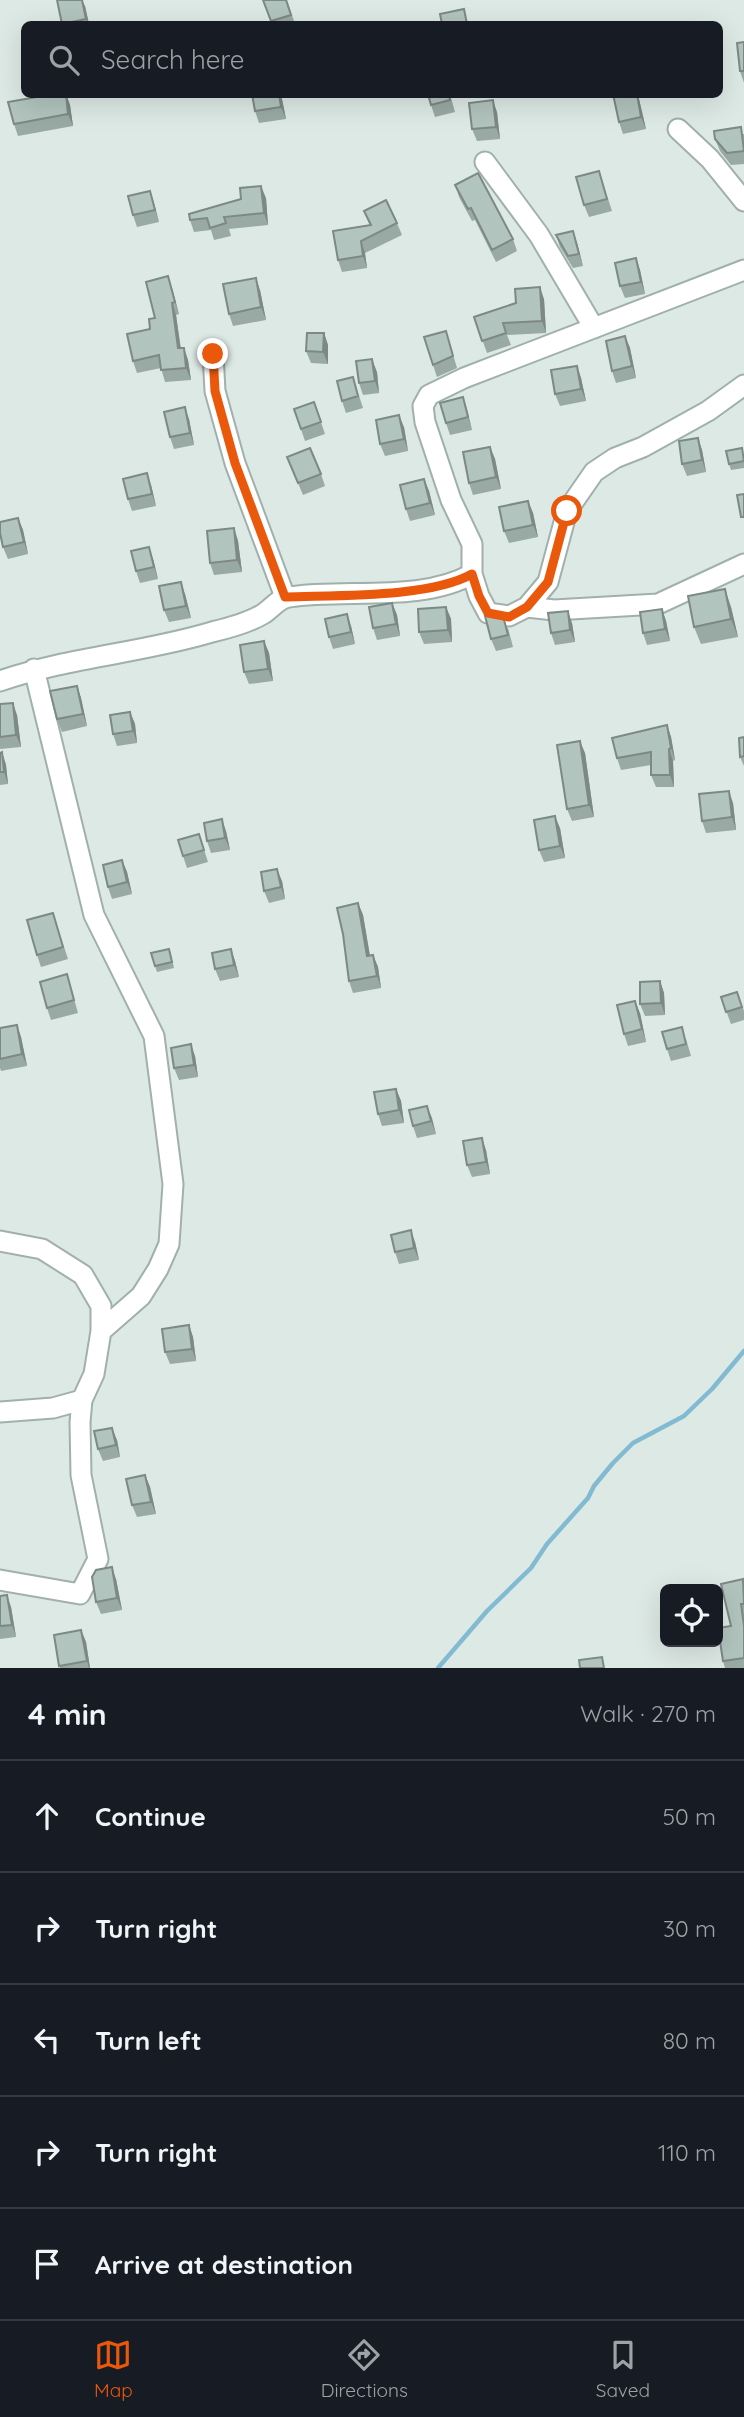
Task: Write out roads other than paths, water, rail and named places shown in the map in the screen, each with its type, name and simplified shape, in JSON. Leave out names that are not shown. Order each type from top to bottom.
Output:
[{"type":"street","points":[[678,129],[710,159],[744,201]]},
{"type":"street","points":[[485,162],[539,235],[594,328]]},
{"type":"street","points":[[744,270],[464,378],[429,395],[423,406],[425,422],[451,500],[472,544],[472,574],[488,613],[509,617],[527,607],[548,582],[567,511],[594,472],[615,458],[643,447],[708,411],[744,385]]},
{"type":"street","points":[[213,354],[215,391],[235,463],[285,597]]},
{"type":"street","points":[[527,607],[554,610],[658,604],[744,564]]},
{"type":"street","points":[[0,681],[34,669],[187,640],[218,631],[263,614],[285,597],[434,588],[472,574]]},
{"type":"street","points":[[34,669],[94,915],[154,1036],[173,1184],[169,1244],[158,1269],[141,1296],[101,1331]]},
{"type":"street","points":[[0,1241],[42,1249],[83,1275],[100,1306],[101,1331],[94,1374],[82,1400],[80,1422],[81,1475],[98,1559],[80,1594],[0,1580]]},
{"type":"street","points":[[0,1412],[53,1408],[82,1400]]},
{"type":"waterway","points":[[438,1668],[487,1611],[531,1568],[547,1544],[588,1498],[613,1463],[633,1443],[684,1416],[712,1389],[744,1351]]}]
